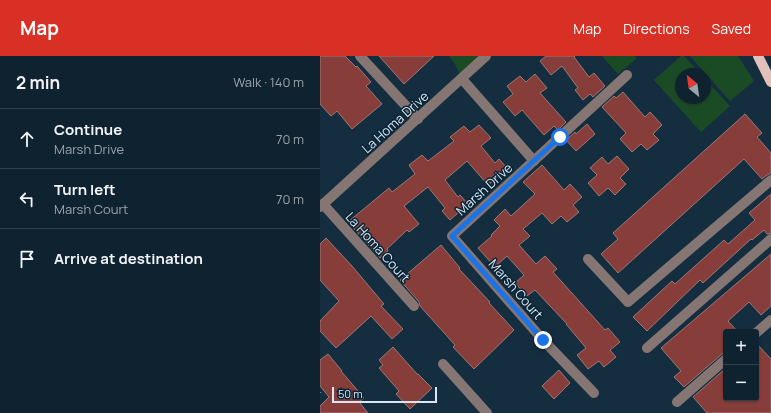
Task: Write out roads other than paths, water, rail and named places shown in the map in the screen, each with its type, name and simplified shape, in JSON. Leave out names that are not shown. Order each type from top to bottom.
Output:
[{"type":"main road","points":[[758,56],[771,82]]},
{"type":"street","points":[[360,56],[418,119]]},
{"type":"street","name":"La Homa Drive","points":[[322,206],[486,56]]},
{"type":"street","name":"Marsh Drive","points":[[452,236],[627,75]]},
{"type":"street","points":[[462,79],[534,161]]},
{"type":"street","points":[[588,259],[628,302],[771,180]]},
{"type":"street","name":"La Homa Court","points":[[322,206],[414,306]]},
{"type":"street","name":"Marsh Court","points":[[452,236],[543,340],[594,393]]},
{"type":"street","points":[[647,348],[771,239]]},
{"type":"street","points":[[759,330],[771,320]]},
{"type":"street","points":[[677,402],[723,362]]},
{"type":"street","points":[[443,364],[488,413]]}]
